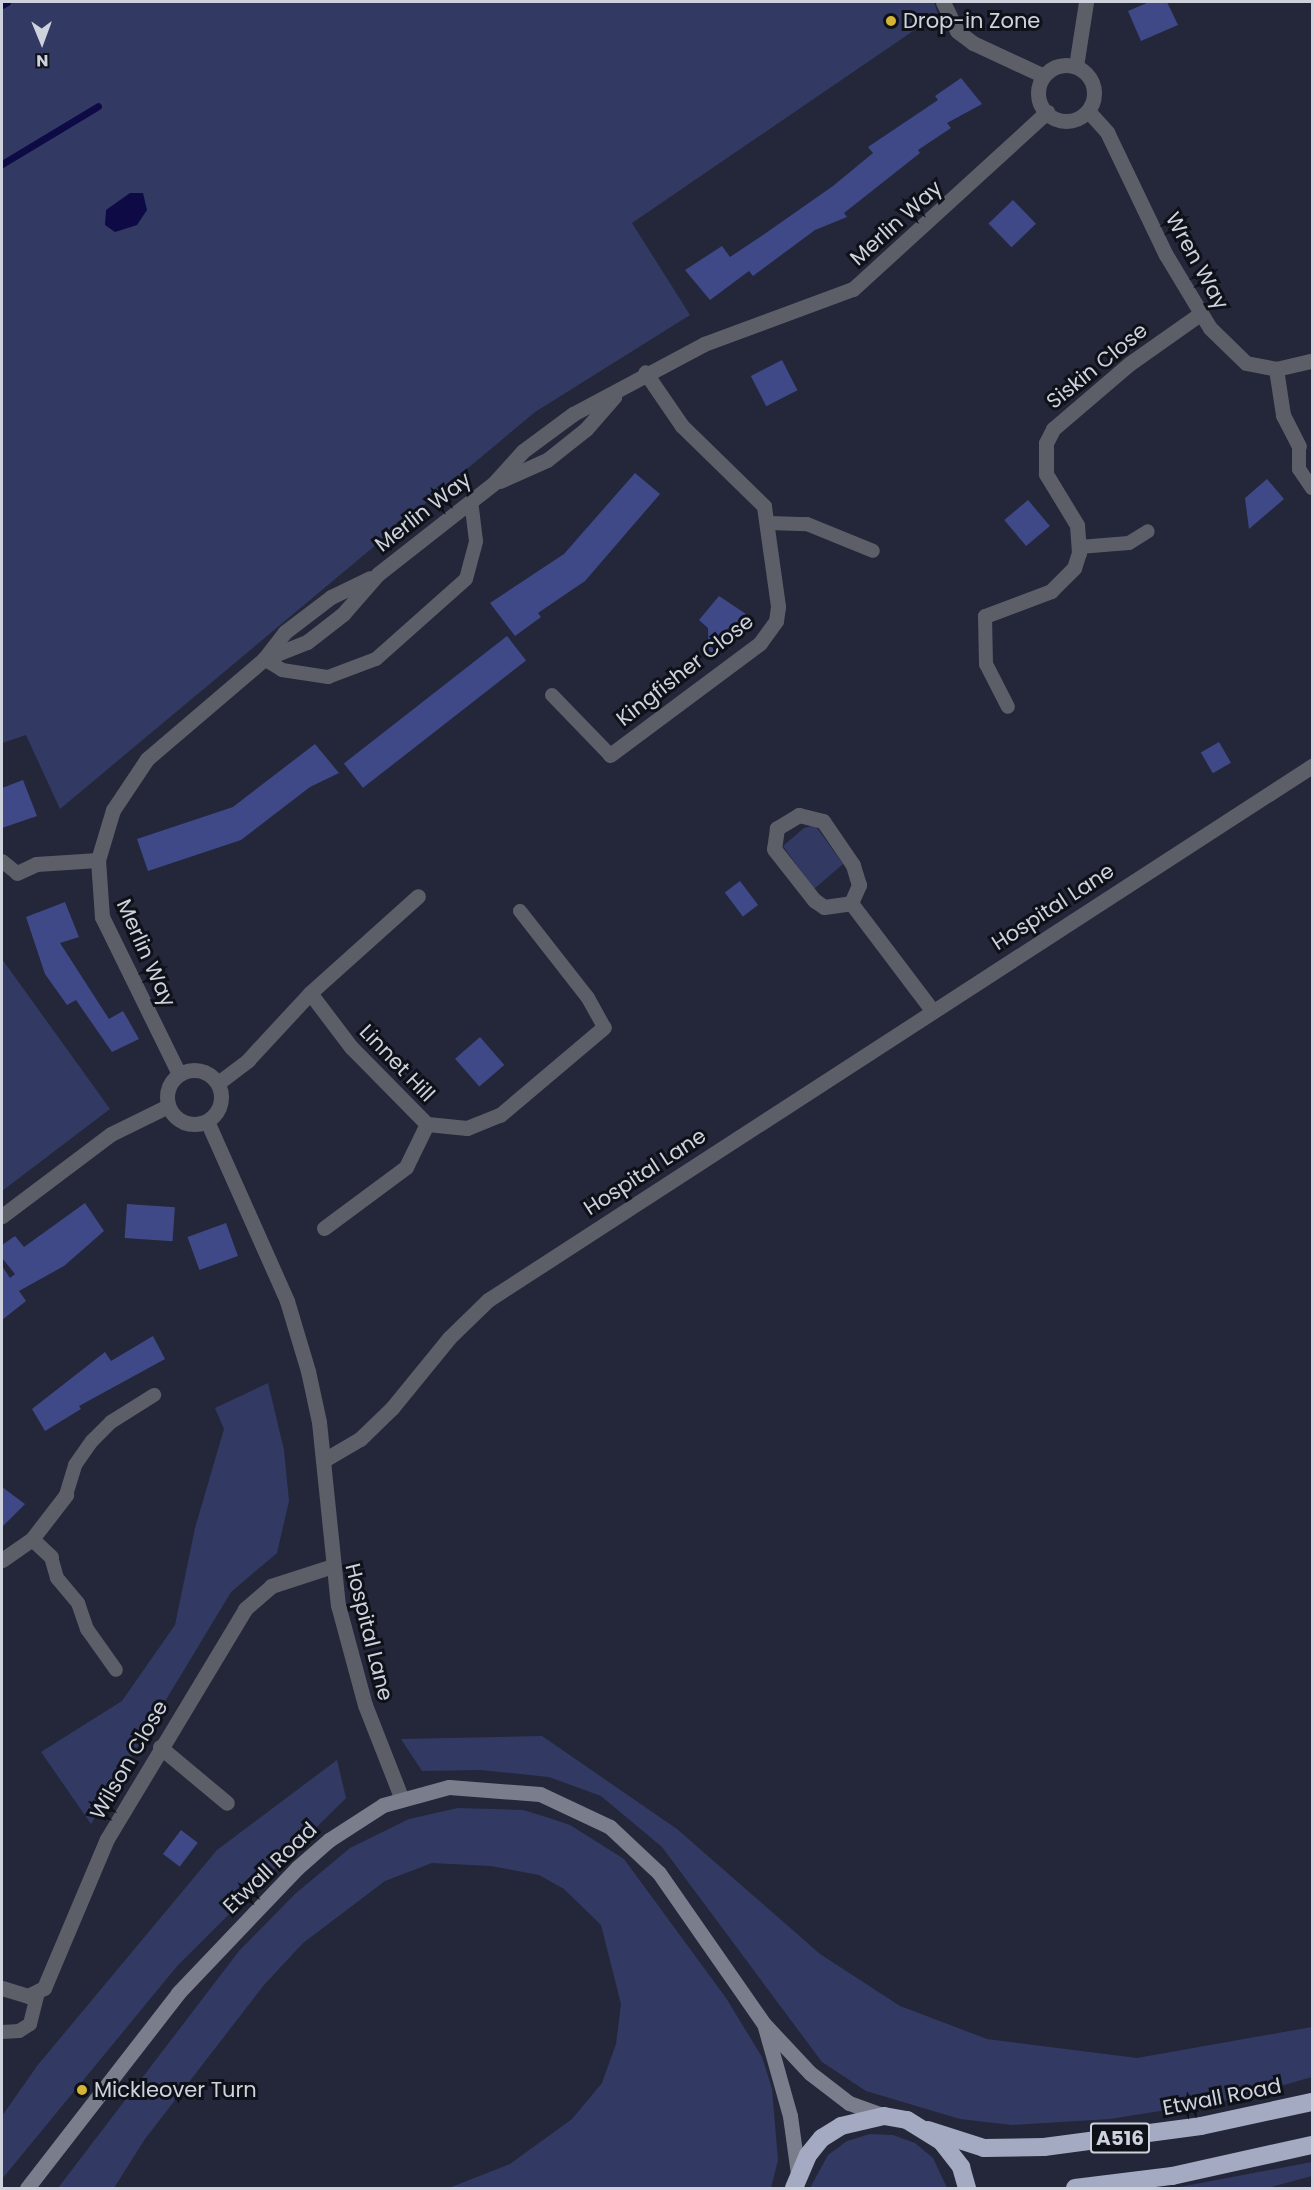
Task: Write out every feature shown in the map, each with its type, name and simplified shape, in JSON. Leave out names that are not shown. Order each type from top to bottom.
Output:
[{"type":"highway","name":"Etwall Road","points":[[884,2116],[984,2148],[1010,2150],[1201,2126],[1312,2102]]},
{"type":"highway","points":[[796,2181],[822,2138],[841,2126],[884,2116]]},
{"type":"highway","points":[[928,2130],[952,2153],[967,2188]]},
{"type":"highway","name":"A516","points":[[1075,2188],[1172,2176],[1312,2145]]},
{"type":"street","points":[[943,2],[957,31],[973,44],[1042,75]]},
{"type":"street","points":[[1077,66],[1054,66],[1042,75],[1039,95],[1047,112],[1065,122],[1089,112],[1094,89],[1077,66],[1086,2]]},
{"type":"street","name":"Merlin Way","points":[[179,1074],[102,917],[98,860],[113,810],[134,774],[205,706],[264,659],[285,632],[331,597],[378,574],[471,502],[494,483],[523,451],[573,414],[621,390],[645,372],[704,344],[854,289],[1047,112]]},
{"type":"street","name":"Wren Way","points":[[1089,112],[1107,132],[1200,314],[1246,363],[1276,369],[1312,361]]},
{"type":"street","name":"Siskin Close","points":[[1079,548],[1072,512],[1046,474],[1046,442],[1053,429],[1129,364],[1200,314]]},
{"type":"street","points":[[1276,369],[1283,415],[1299,446]]},
{"type":"street","name":"Kingfisher Close","points":[[610,755],[770,632],[778,606],[769,523],[764,506],[682,426],[645,372]]},
{"type":"street","name":"Merlin Way","points":[[494,483],[547,460],[586,429],[621,390]]},
{"type":"street","points":[[985,616],[1032,600],[1063,582],[1074,568],[1079,548]]},
{"type":"street","name":"Merlin Way","points":[[264,659],[307,642],[344,614],[378,574]]},
{"type":"street","name":"Hospital Lane","points":[[401,1797],[365,1704],[330,1567],[324,1460],[360,1439],[392,1408],[449,1338],[488,1300],[932,1010],[1312,766]]},
{"type":"street","points":[[799,815],[823,820],[854,865],[859,885],[851,903],[824,907],[813,900],[774,849],[777,828],[799,815]]},
{"type":"street","points":[[18,873],[36,864],[98,860]]},
{"type":"street","points":[[218,1083],[248,1060],[310,993],[418,896]]},
{"type":"street","points":[[851,903],[932,1010]]},
{"type":"street","name":"Linnet Hill","points":[[310,993],[351,1047],[427,1124],[467,1128],[500,1115],[604,1027]]},
{"type":"street","points":[[196,1070],[218,1083],[219,1109],[207,1121],[180,1120],[168,1106],[168,1088],[179,1074],[196,1070]]},
{"type":"street","points":[[2,1216],[111,1134],[168,1106]]},
{"type":"street","points":[[207,1121],[286,1301],[308,1371],[324,1460]]},
{"type":"street","points":[[324,1228],[406,1167],[427,1124]]},
{"type":"street","points":[[2,1560],[32,1539],[66,1495]]},
{"type":"street","points":[[32,1539],[51,1557]]},
{"type":"street","name":"Wilson Close","points":[[38,1993],[51,1975],[107,1839],[160,1747],[245,1609],[271,1586],[330,1567]]},
{"type":"street","points":[[160,1747],[227,1803]]},
{"type":"street","name":"Etwall Road","points":[[27,2188],[178,1993],[297,1869],[330,1840],[401,1797],[449,1787],[510,1788],[565,1802],[600,1821],[659,1873],[764,2024],[827,2089],[884,2116]]},
{"type":"street","points":[[2,1988],[17,1994],[38,1993]]},
{"type":"street","name":"Etwall Road","points":[[764,2024],[790,2116],[796,2181]]},
{"type":"lane","points":[[1299,446],[1299,469],[1312,488]]},
{"type":"lane","points":[[264,659],[282,670],[328,677],[376,659],[466,579],[476,540],[471,502]]},
{"type":"lane","points":[[769,523],[807,524],[873,551]]},
{"type":"lane","points":[[1079,548],[1129,543],[1148,531]]},
{"type":"lane","points":[[985,616],[986,664],[1008,707]]},
{"type":"lane","points":[[552,695],[610,755]]},
{"type":"lane","points":[[2,861],[18,873]]},
{"type":"lane","points":[[520,911],[588,998],[604,1027]]},
{"type":"lane","points":[[66,1495],[75,1465],[92,1442],[111,1422],[154,1395]]},
{"type":"lane","points":[[51,1557],[57,1578],[78,1603],[87,1629],[116,1670]]},
{"type":"lane","points":[[2,2032],[19,2031],[30,2024],[38,1993]]},
{"type":"shaded area","points":[[2,2],[934,2],[938,14],[632,223],[690,315],[535,412],[60,809],[26,735],[2,743]]},
{"type":"shaded area","points":[[130,193],[143,193],[147,210],[137,225],[115,232],[105,225],[106,210]]},
{"type":"shaded area","points":[[815,825],[843,864],[814,889],[783,846],[804,828]]},
{"type":"shaded area","points":[[2,959],[110,1109],[2,1191]]},
{"type":"shaded area","points":[[268,1383],[284,1450],[289,1501],[277,1553],[231,1592],[91,1824],[41,1752],[122,1701],[175,1625],[195,1528],[224,1429],[215,1408]]},
{"type":"shaded area","points":[[542,1736],[677,1829],[820,1954],[900,2006],[987,2039],[1137,2058],[1312,2027],[1312,2077],[1235,2099],[1110,2119],[1012,2125],[960,2119],[866,2091],[822,2062],[662,1847],[601,1796],[549,1777],[480,1770],[422,1771],[401,1739]]},
{"type":"shaded area","points":[[337,1760],[346,1798],[178,1965],[2,2179],[2,2116],[37,2066],[217,1850]]},
{"type":"shaded area","points":[[458,1808],[523,1810],[546,1817],[570,1825],[624,1859],[726,1998],[762,2057],[772,2089],[778,2160],[771,2188],[449,2188],[510,2164],[572,2119],[602,2083],[616,2044],[621,2004],[601,1925],[564,1889],[539,1875],[491,1866],[432,1863],[385,1881],[303,1943],[264,1985],[145,2139],[114,2188],[58,2188],[239,1951],[295,1894],[350,1848],[409,1819]]},
{"type":"shaded area","points":[[870,2134],[893,2135],[915,2143],[933,2158],[947,2188],[810,2188],[828,2155],[847,2141]]},
{"type":"shaded area","points":[[1312,2162],[1312,2176],[1267,2188],[1174,2188]]},
{"type":"building","points":[[1149,2],[1167,2],[1178,25],[1141,41],[1128,11]]},
{"type":"building","points":[[961,78],[982,104],[947,123],[951,128],[918,150],[920,153],[844,213],[847,217],[815,230],[753,276],[749,271],[710,300],[685,270],[722,246],[730,257],[763,235],[833,186],[873,153],[868,147],[938,100],[935,96]]},
{"type":"building","points":[[1013,200],[1036,224],[1011,247],[989,224]]},
{"type":"building","points":[[782,360],[797,390],[766,406],[751,376]]},
{"type":"building","points":[[635,473],[660,494],[585,581],[538,613],[541,617],[515,636],[490,603],[564,554]]},
{"type":"building","points":[[1267,479],[1284,499],[1249,529],[1245,498]]},
{"type":"building","points":[[1028,500],[1050,526],[1026,546],[1004,520]]},
{"type":"building","points":[[719,596],[746,614],[709,660],[708,628],[699,620]]},
{"type":"building","points":[[507,636],[526,660],[363,788],[344,763]]},
{"type":"building","points":[[1219,742],[1231,763],[1213,773],[1201,752]]},
{"type":"building","points":[[315,744],[339,773],[310,787],[241,840],[148,871],[137,839],[233,807]]},
{"type":"building","points":[[23,780],[37,816],[2,828],[2,788]]},
{"type":"building","points":[[740,881],[758,905],[743,916],[725,892]]},
{"type":"building","points":[[65,902],[79,937],[60,943],[109,1019],[123,1011],[139,1039],[112,1052],[76,1000],[67,1005],[45,974],[26,917]]},
{"type":"building","points":[[480,1037],[504,1065],[479,1087],[455,1059]]},
{"type":"building","points":[[85,1203],[104,1231],[64,1266],[19,1291],[26,1301],[2,1320],[2,1266],[10,1278],[15,1274],[2,1258],[2,1245],[15,1236],[24,1247]]},
{"type":"building","points":[[127,1204],[175,1207],[173,1241],[125,1238]]},
{"type":"building","points":[[226,1223],[238,1256],[199,1270],[187,1237]]},
{"type":"building","points":[[153,1336],[165,1359],[79,1406],[81,1409],[45,1431],[32,1409],[105,1352],[111,1361]]},
{"type":"building","points":[[2,1487],[25,1504],[2,1527]]},
{"type":"building","points":[[181,1830],[198,1843],[180,1867],[163,1854]]},
{"type":"waterway","points":[[2,5],[7,2]]},
{"type":"waterway","points":[[2,164],[98,106]]},
{"type":"place","name":"Drop-in Zone","points":[[891,21]]},
{"type":"place","name":"Mickleover Turn","points":[[82,2090]]}]
